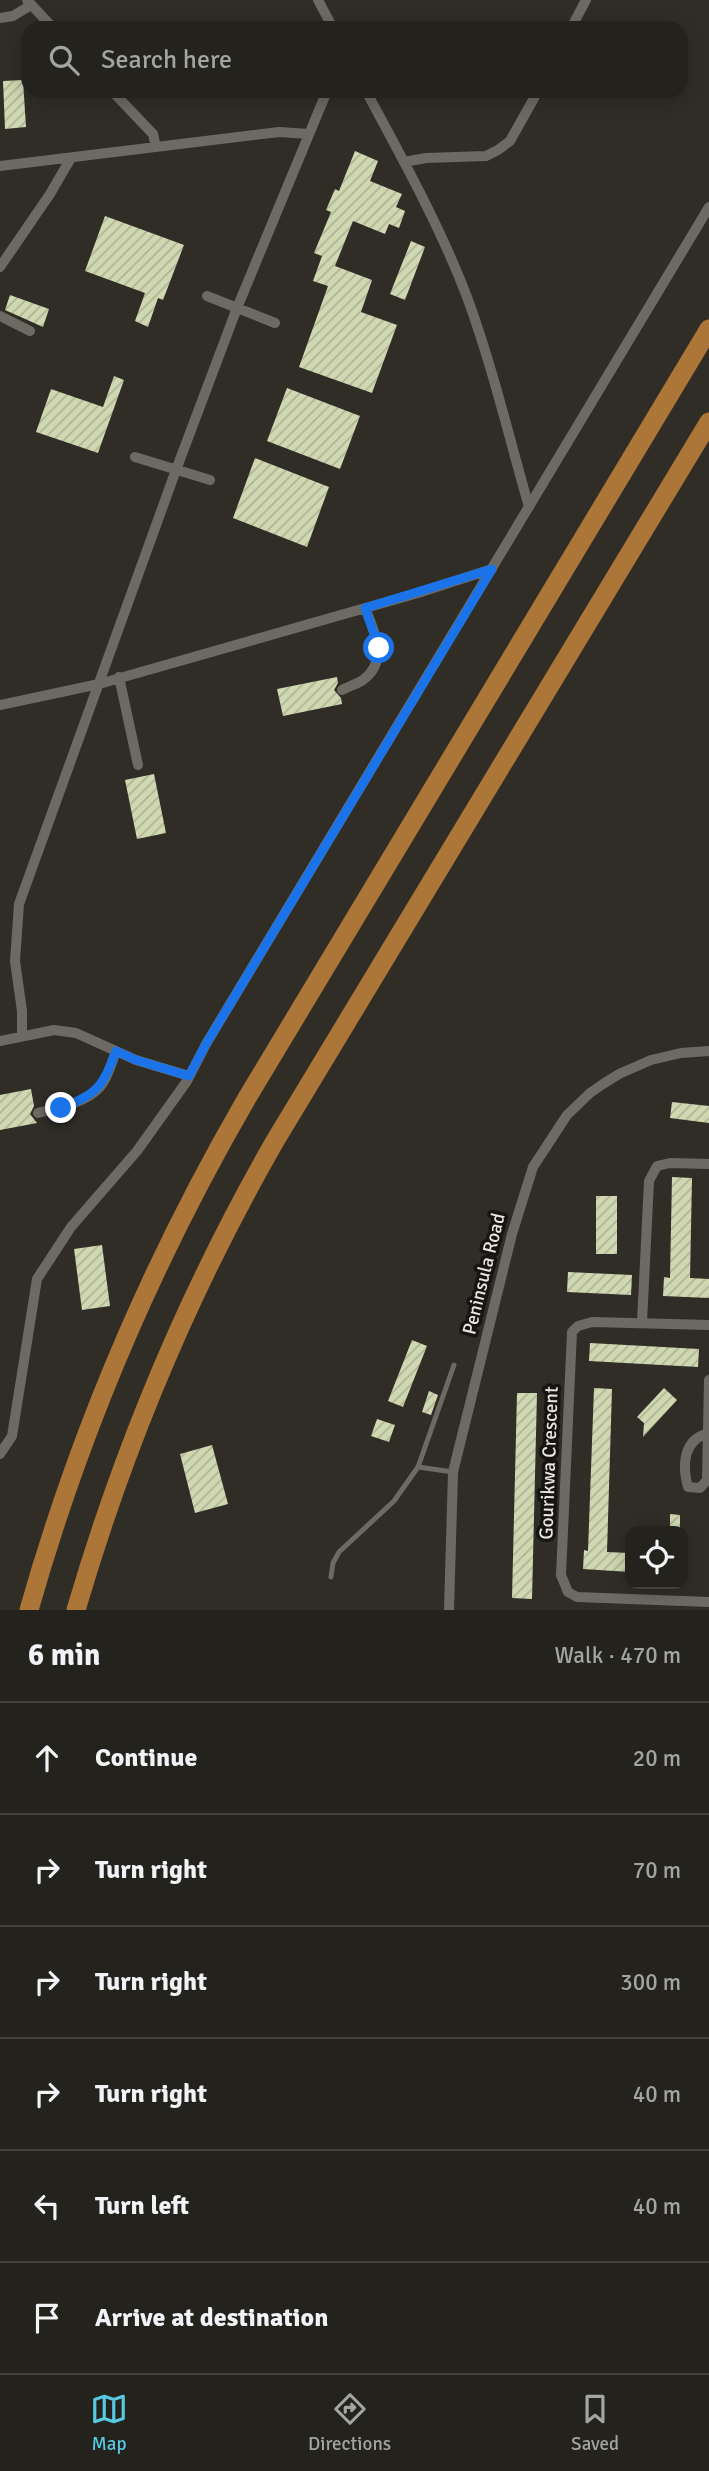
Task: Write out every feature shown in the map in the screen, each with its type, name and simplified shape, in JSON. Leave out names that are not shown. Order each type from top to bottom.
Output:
[{"type":"highway","points":[[29,1610],[60,1507],[101,1396],[147,1287],[206,1170],[709,329]]},
{"type":"highway","points":[[76,1610],[113,1495],[150,1395],[193,1298],[246,1192],[709,422]]},
{"type":"street","points":[[318,0],[329,21]]},
{"type":"street","points":[[575,21],[586,0]]},
{"type":"street","points":[[0,18],[13,16],[29,2],[47,21]]},
{"type":"street","points":[[119,98],[153,134],[156,147]]},
{"type":"street","points":[[22,1035],[22,1011],[15,961],[19,904],[237,308],[324,98]]},
{"type":"street","points":[[370,98],[424,200],[466,296],[485,352],[529,507]]},
{"type":"street","points":[[404,162],[426,158],[486,156],[510,141],[534,98]]},
{"type":"street","points":[[0,166],[279,132],[309,134]]},
{"type":"street","points":[[0,267],[71,158]]},
{"type":"street","points":[[0,1454],[12,1436],[37,1279],[71,1227],[137,1151],[189,1076],[709,207]]},
{"type":"street","points":[[206,296],[275,323]]},
{"type":"street","points":[[0,316],[30,331]]},
{"type":"street","points":[[135,457],[210,480]]},
{"type":"street","points":[[0,705],[99,684],[492,569]]},
{"type":"street","points":[[342,690],[362,682],[377,662],[379,648],[365,608]]},
{"type":"street","points":[[119,677],[138,765]]},
{"type":"street","points":[[0,1041],[54,1030],[76,1033],[136,1060],[189,1076]]},
{"type":"street","points":[[38,1112],[61,1108],[83,1099],[100,1087],[116,1051]]},
{"type":"street","name":"Peninsula Road","points":[[449,1610],[453,1472],[519,1205],[533,1167],[567,1115],[590,1093],[619,1074],[665,1056],[709,1051]]},
{"type":"street","points":[[642,1322],[649,1181],[657,1166],[670,1163],[709,1164]]},
{"type":"street","name":"Gourikwa Crescent","points":[[709,1325],[592,1322],[583,1324],[572,1332],[561,1575],[568,1592],[576,1597],[709,1602]]},
{"type":"street","points":[[709,1380],[709,1433],[707,1480],[700,1488],[693,1489],[688,1487],[685,1478],[687,1449],[697,1436],[709,1433]]},
{"type":"lane","points":[[331,1577],[333,1563],[339,1552],[394,1501],[418,1467],[454,1366]]},
{"type":"lane","points":[[418,1467],[453,1472]]},
{"type":"building","points":[[21,80],[26,127],[5,129],[3,81]]},
{"type":"building","points":[[355,151],[378,161],[370,181],[402,194],[396,207],[405,211],[399,228],[389,224],[385,234],[353,221],[335,266],[372,280],[361,312],[397,325],[372,393],[299,367],[328,286],[313,281],[322,256],[314,253],[331,212],[326,210],[335,189],[339,191]]},
{"type":"building","points":[[105,216],[184,245],[163,300],[158,298],[148,327],[135,321],[145,293],[85,271]]},
{"type":"building","points":[[411,241],[425,247],[405,300],[390,294]]},
{"type":"building","points":[[10,295],[49,309],[43,327],[5,310]]},
{"type":"building","points":[[114,376],[124,380],[98,453],[36,432],[51,389],[103,407]]},
{"type":"building","points":[[287,388],[360,416],[340,469],[267,441]]},
{"type":"building","points":[[255,458],[329,487],[307,547],[233,518]]},
{"type":"building","points":[[337,677],[338,683],[334,690],[341,698],[342,704],[283,716],[277,689]]},
{"type":"building","points":[[154,774],[166,833],[137,839],[125,780]]},
{"type":"building","points":[[31,1089],[34,1106],[30,1114],[37,1123],[0,1130],[0,1095]]},
{"type":"building","points":[[672,1102],[709,1106],[709,1123],[670,1118]]},
{"type":"building","points":[[672,1177],[692,1178],[690,1278],[709,1279],[709,1298],[663,1296],[664,1277],[670,1278]]},
{"type":"building","points":[[596,1196],[617,1196],[617,1254],[596,1254]]},
{"type":"building","points":[[102,1245],[110,1306],[82,1310],[74,1249]]},
{"type":"building","points":[[568,1272],[632,1275],[631,1295],[567,1292]]},
{"type":"building","points":[[412,1340],[427,1346],[403,1407],[388,1401]]},
{"type":"building","points":[[590,1343],[699,1349],[698,1367],[589,1361]]},
{"type":"building","points":[[594,1388],[612,1389],[607,1552],[625,1553],[625,1572],[583,1569],[584,1550],[588,1551]]},
{"type":"building","points":[[664,1388],[677,1400],[643,1437],[644,1423],[637,1417]]},
{"type":"building","points":[[429,1391],[438,1395],[431,1415],[422,1412]]},
{"type":"building","points":[[517,1393],[537,1393],[532,1599],[512,1598]]},
{"type":"building","points":[[377,1419],[395,1425],[389,1442],[371,1436]]},
{"type":"building","points":[[212,1445],[228,1504],[195,1513],[180,1454]]},
{"type":"building","points":[[670,1514],[680,1515],[680,1526],[670,1526]]},
{"type":"route","points":[[61,1108],[83,1099],[100,1087],[116,1051],[189,1076],[492,569],[365,608],[379,648]]}]
